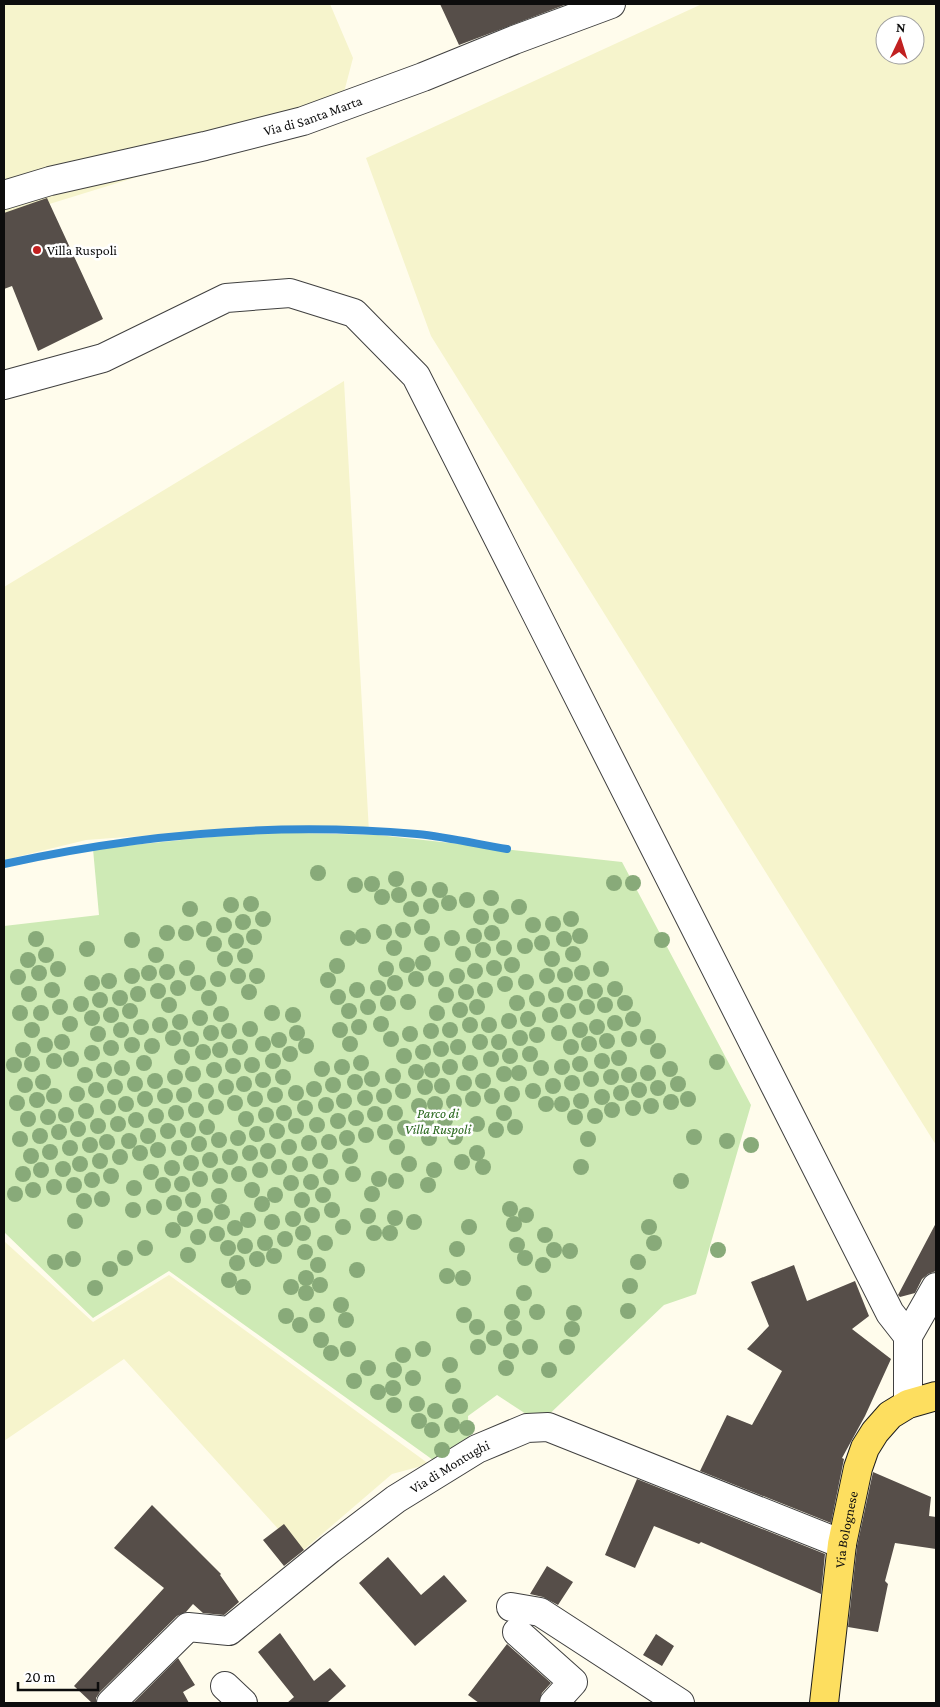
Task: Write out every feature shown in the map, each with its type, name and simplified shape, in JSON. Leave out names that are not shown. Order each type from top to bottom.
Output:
[{"type":"main road","name":"Via Bolognese","points":[[824,1703],[842,1544],[858,1468],[865,1448],[890,1415],[908,1404],[936,1396]]},
{"type":"street","name":"Via di Santa Marta","points":[[4,195],[50,180],[196,148],[303,121],[424,77],[514,40],[610,4]]},
{"type":"street","points":[[4,385],[103,358],[226,298],[290,294],[354,313],[416,376],[890,1313],[908,1336]]},
{"type":"street","points":[[908,1404],[908,1336],[936,1287]]},
{"type":"street","name":"Via di Montughi","points":[[111,1703],[188,1627],[229,1631],[330,1549],[396,1499],[477,1449],[527,1428],[548,1427],[842,1544]]},
{"type":"street","points":[[554,1703],[573,1682],[514,1619],[540,1612],[680,1703]]},
{"type":"shaded area","points":[[4,4],[330,4],[353,58],[338,115],[4,218]]},
{"type":"shaded area","points":[[702,4],[936,4],[936,1145],[431,336],[366,158]]},
{"type":"shaded area","points":[[344,381],[369,832],[263,827],[86,840],[4,860],[4,587]]},
{"type":"shaded area","points":[[4,1241],[93,1322],[169,1275],[429,1464],[392,1474],[300,1553],[124,1359],[4,1441]]},
{"type":"green space","name":"Parco di Villa Ruspoli","points":[[261,832],[378,835],[622,862],[751,1105],[696,1294],[664,1305],[540,1423],[497,1395],[468,1416],[469,1446],[440,1465],[169,1271],[93,1318],[4,1232],[4,926],[99,915],[93,849]]},
{"type":"building","points":[[440,4],[567,4],[459,45]]},
{"type":"building","name":"Villa Ruspoli","points":[[47,198],[103,319],[38,351],[12,286],[4,289],[4,213]]},
{"type":"building","points":[[936,1223],[936,1271],[922,1279],[915,1293],[900,1297],[898,1295]]},
{"type":"building","points":[[794,1265],[807,1301],[855,1281],[869,1316],[852,1329],[891,1359],[865,1416],[842,1458],[844,1459],[831,1523],[700,1471],[727,1415],[752,1425],[782,1371],[747,1349],[769,1326],[751,1282]]},
{"type":"building","points":[[873,1472],[931,1497],[929,1516],[936,1517],[936,1549],[895,1543],[885,1581],[888,1584],[878,1632],[848,1627],[857,1546]]},
{"type":"building","points":[[637,1479],[825,1554],[821,1594],[701,1542],[699,1544],[654,1526],[635,1568],[605,1555]]},
{"type":"building","points":[[152,1505],[221,1574],[239,1602],[224,1615],[203,1613],[193,1604],[186,1612],[177,1616],[100,1692],[96,1698],[96,1703],[92,1703],[74,1686],[164,1588],[114,1548]]},
{"type":"building","points":[[284,1524],[304,1550],[284,1566],[263,1540]]},
{"type":"building","points":[[388,1557],[421,1595],[444,1575],[467,1601],[415,1646],[359,1583]]},
{"type":"building","points":[[547,1566],[573,1582],[558,1605],[543,1597],[530,1594]]},
{"type":"building","points":[[280,1633],[314,1681],[330,1668],[346,1686],[329,1703],[287,1703],[294,1697],[258,1652]]},
{"type":"building","points":[[656,1634],[674,1646],[662,1666],[643,1655]]},
{"type":"building","points":[[507,1644],[551,1683],[542,1693],[539,1703],[479,1703],[468,1695]]},
{"type":"building","points":[[178,1658],[195,1685],[183,1692],[189,1703],[133,1703]]},
{"type":"waterway","points":[[4,864],[106,845],[158,838],[261,830],[313,829],[417,834],[507,849]]},
{"type":"place","name":"Villa Ruspoli","points":[[37,250]]}]
